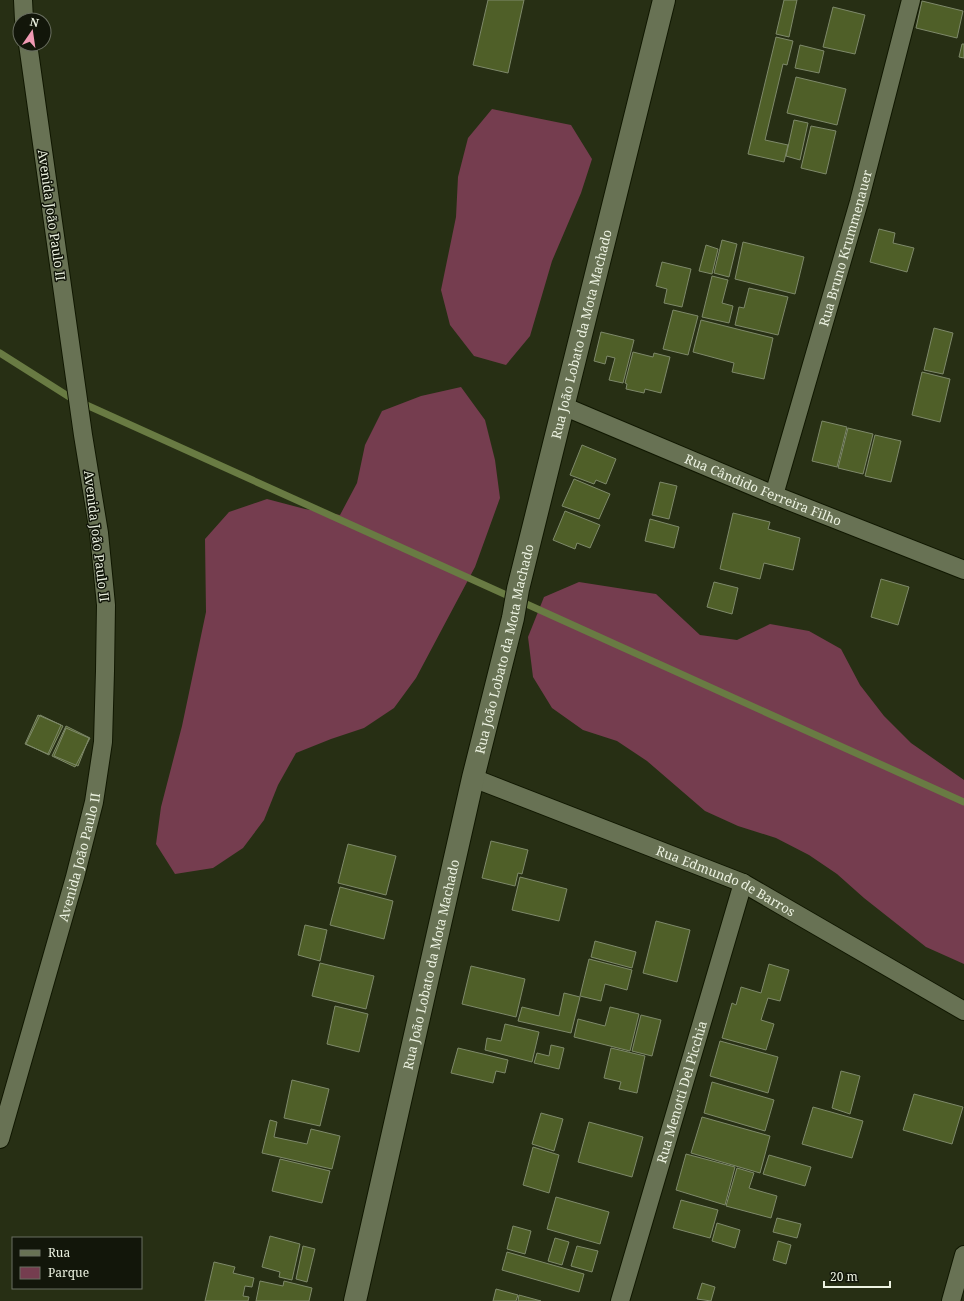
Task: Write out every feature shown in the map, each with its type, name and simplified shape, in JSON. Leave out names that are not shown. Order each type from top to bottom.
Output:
[{"type":"main road","name":"Rua João Lobato da Mota Machado","points":[[355,1301],[473,778],[513,618],[518,589],[664,0]]},
{"type":"street","points":[[23,0],[24,12]]},
{"type":"street","name":"Rua Bruno Krummenauer","points":[[774,495],[859,202],[911,0]]},
{"type":"street","name":"Avenida João Paulo II","points":[[0,1139],[75,877],[94,802],[103,742],[106,605],[99,533],[83,435],[29,52]]},
{"type":"street","name":"Rua Cândido Ferreira Filho","points":[[563,406],[774,495],[964,570]]},
{"type":"street","name":"Rua Edmundo de Barros","points":[[473,778],[743,883],[964,1011]]},
{"type":"street","name":"Rua Menotti Del Picchia","points":[[620,1301],[743,883]]},
{"type":"street","points":[[951,1301],[964,1255]]},
{"type":"green space","points":[[492,109],[571,125],[592,159],[581,193],[552,261],[530,336],[506,365],[474,356],[450,325],[441,290],[456,217],[458,177],[468,138]]},
{"type":"green space","points":[[461,387],[485,420],[495,460],[500,498],[475,567],[416,678],[394,708],[364,728],[296,753],[278,785],[264,820],[243,848],[213,868],[175,874],[156,844],[161,807],[182,726],[206,612],[205,539],[229,512],[267,499],[305,509],[340,515],[357,483],[365,445],[382,411],[421,396]]},
{"type":"green space","points":[[579,582],[656,594],[700,635],[737,640],[770,624],[809,631],[841,649],[860,685],[884,716],[911,743],[964,780],[964,964],[926,947],[864,898],[837,874],[809,855],[776,838],[738,826],[705,811],[647,761],[617,741],[583,730],[552,708],[533,677],[528,637],[544,597]]},
{"type":"building","points":[[488,0],[524,0],[508,73],[473,65]]},
{"type":"building","points":[[784,0],[797,0],[789,37],[776,34]]},
{"type":"building","points":[[922,1],[963,11],[957,38],[916,28]]},
{"type":"building","points":[[833,7],[865,15],[855,54],[823,47]]},
{"type":"building","points":[[776,37],[793,41],[787,65],[783,64],[765,140],[788,145],[784,162],[748,154]]},
{"type":"building","points":[[962,44],[964,44],[964,58],[959,57]]},
{"type":"building","points":[[800,45],[824,51],[819,73],[795,68]]},
{"type":"building","points":[[796,77],[846,89],[837,125],[787,113]]},
{"type":"building","points":[[794,120],[808,123],[800,160],[786,156]]},
{"type":"building","points":[[811,126],[836,131],[826,174],[801,168]]},
{"type":"building","points":[[879,229],[895,233],[893,243],[914,248],[907,272],[870,262]]},
{"type":"building","points":[[722,240],[737,244],[729,277],[714,273]]},
{"type":"building","points":[[743,242],[804,257],[795,294],[735,279]]},
{"type":"building","points":[[706,245],[718,249],[712,274],[699,271]]},
{"type":"building","points":[[662,262],[691,269],[682,307],[664,303],[667,289],[656,286]]},
{"type":"building","points":[[712,276],[728,280],[722,303],[733,306],[729,323],[702,317]]},
{"type":"building","points":[[749,288],[788,297],[778,335],[735,325],[739,307],[744,308]]},
{"type":"building","points":[[673,310],[698,316],[688,355],[663,349]]},
{"type":"building","points":[[701,320],[773,338],[764,379],[732,372],[734,363],[693,352]]},
{"type":"building","points":[[934,328],[953,333],[943,374],[924,370]]},
{"type":"building","points":[[601,332],[634,340],[623,383],[609,380],[615,358],[607,356],[605,364],[594,361]]},
{"type":"building","points":[[633,352],[653,357],[654,353],[670,357],[661,393],[645,389],[644,393],[626,389],[627,384],[625,383]]},
{"type":"building","points":[[922,372],[950,379],[940,422],[912,415]]},
{"type":"building","points":[[822,421],[847,427],[837,467],[812,461]]},
{"type":"building","points":[[848,428],[873,434],[863,474],[838,468]]},
{"type":"building","points":[[875,435],[901,441],[891,482],[865,476]]},
{"type":"building","points":[[582,445],[616,459],[606,484],[596,480],[594,484],[570,475]]},
{"type":"building","points":[[574,479],[610,494],[599,519],[562,506]]},
{"type":"building","points":[[660,482],[677,486],[669,519],[652,515]]},
{"type":"building","points":[[565,511],[600,525],[590,548],[577,543],[575,549],[553,540]]},
{"type":"building","points":[[733,513],[770,522],[768,529],[800,538],[793,570],[764,563],[760,579],[720,569]]},
{"type":"building","points":[[650,519],[679,527],[674,548],[645,541]]},
{"type":"building","points":[[881,579],[909,587],[898,625],[871,617]]},
{"type":"building","points":[[714,582],[738,588],[732,614],[707,607]]},
{"type":"building","points":[[38,715],[61,725],[48,754],[25,744]]},
{"type":"building","points":[[40,715],[63,726],[49,755],[26,744]]},
{"type":"building","points":[[66,726],[90,738],[75,767],[52,756]]},
{"type":"building","points":[[66,728],[89,738],[78,766],[54,756]]},
{"type":"building","points":[[491,841],[528,850],[522,874],[518,873],[515,886],[482,878]]},
{"type":"building","points":[[348,844],[396,856],[386,895],[338,883]]},
{"type":"building","points":[[520,877],[567,889],[559,921],[512,910]]},
{"type":"building","points":[[340,887],[393,901],[384,939],[330,925]]},
{"type":"building","points":[[656,921],[690,930],[677,982],[643,973]]},
{"type":"building","points":[[305,925],[327,930],[320,961],[298,955]]},
{"type":"building","points":[[595,941],[636,952],[632,968],[591,957]]},
{"type":"building","points":[[589,959],[632,970],[627,990],[605,984],[601,1001],[580,996]]},
{"type":"building","points":[[320,963],[374,976],[366,1009],[312,996]]},
{"type":"building","points":[[769,964],[789,970],[780,1001],[768,998],[761,1020],[774,1024],[766,1050],[722,1038],[732,1003],[736,1005],[741,987],[761,993]]},
{"type":"building","points":[[471,966],[525,979],[516,1017],[462,1004]]},
{"type":"building","points":[[564,993],[580,997],[571,1033],[518,1021],[522,1007],[559,1016]]},
{"type":"building","points":[[335,1006],[368,1014],[359,1052],[327,1044]]},
{"type":"building","points":[[610,1007],[639,1014],[630,1051],[574,1037],[578,1019],[605,1026]]},
{"type":"building","points":[[641,1015],[661,1020],[652,1056],[632,1051]]},
{"type":"building","points":[[505,1024],[539,1032],[532,1062],[485,1050],[487,1038],[501,1041]]},
{"type":"building","points":[[720,1041],[778,1057],[768,1093],[710,1076]]},
{"type":"building","points":[[551,1045],[564,1048],[559,1069],[534,1063],[537,1053],[549,1056]]},
{"type":"building","points":[[458,1048],[508,1060],[505,1073],[496,1071],[493,1083],[451,1073]]},
{"type":"building","points":[[611,1048],[645,1056],[637,1093],[619,1089],[621,1082],[604,1078]]},
{"type":"building","points":[[841,1071],[860,1076],[850,1114],[832,1108]]},
{"type":"building","points":[[292,1080],[329,1089],[320,1126],[284,1118]]},
{"type":"building","points":[[712,1082],[774,1100],[765,1131],[704,1113]]},
{"type":"building","points":[[914,1094],[963,1107],[952,1144],[903,1130]]},
{"type":"building","points":[[813,1107],[863,1121],[852,1158],[802,1144]]},
{"type":"building","points":[[541,1113],[563,1119],[554,1151],[532,1144]]},
{"type":"building","points":[[702,1117],[770,1136],[760,1173],[691,1153]]},
{"type":"building","points":[[270,1120],[277,1122],[274,1137],[307,1144],[311,1129],[340,1136],[332,1169],[262,1153]]},
{"type":"building","points":[[589,1122],[643,1137],[632,1177],[578,1162]]},
{"type":"building","points":[[533,1147],[559,1155],[549,1193],[523,1185]]},
{"type":"building","points":[[686,1154],[735,1167],[725,1205],[676,1190]]},
{"type":"building","points":[[769,1155],[811,1167],[805,1186],[763,1174]]},
{"type":"building","points":[[280,1159],[330,1171],[322,1203],[272,1191]]},
{"type":"building","points":[[737,1168],[754,1173],[749,1188],[777,1196],[771,1218],[726,1206]]},
{"type":"building","points":[[556,1197],[609,1212],[600,1244],[547,1229]]},
{"type":"building","points":[[681,1200],[718,1210],[710,1238],[673,1228]]},
{"type":"building","points":[[777,1218],[801,1224],[797,1238],[773,1232]]},
{"type":"building","points":[[717,1223],[740,1230],[735,1248],[712,1241]]},
{"type":"building","points":[[513,1226],[531,1231],[525,1254],[507,1249]]},
{"type":"building","points":[[270,1236],[300,1244],[292,1280],[279,1277],[280,1272],[262,1267]]},
{"type":"building","points":[[555,1238],[569,1242],[562,1265],[548,1261]]},
{"type":"building","points":[[778,1241],[791,1245],[786,1264],[773,1260]]},
{"type":"building","points":[[303,1246],[315,1249],[307,1282],[296,1279]]},
{"type":"building","points":[[577,1246],[598,1251],[592,1272],[571,1266]]},
{"type":"building","points":[[507,1252],[584,1274],[579,1292],[502,1270]]},
{"type":"building","points":[[214,1262],[235,1267],[233,1273],[254,1278],[252,1287],[245,1286],[243,1296],[249,1297],[248,1301],[205,1301]]},
{"type":"building","points":[[260,1281],[283,1286],[284,1281],[312,1288],[309,1301],[256,1301]]},
{"type":"building","points":[[702,1283],[715,1287],[711,1301],[697,1299]]},
{"type":"building","points":[[496,1289],[518,1295],[516,1301],[493,1301]]},
{"type":"building","points":[[519,1295],[541,1301],[518,1301]]},
{"type":"waterway","points":[[0,353],[71,398],[964,802]]}]
